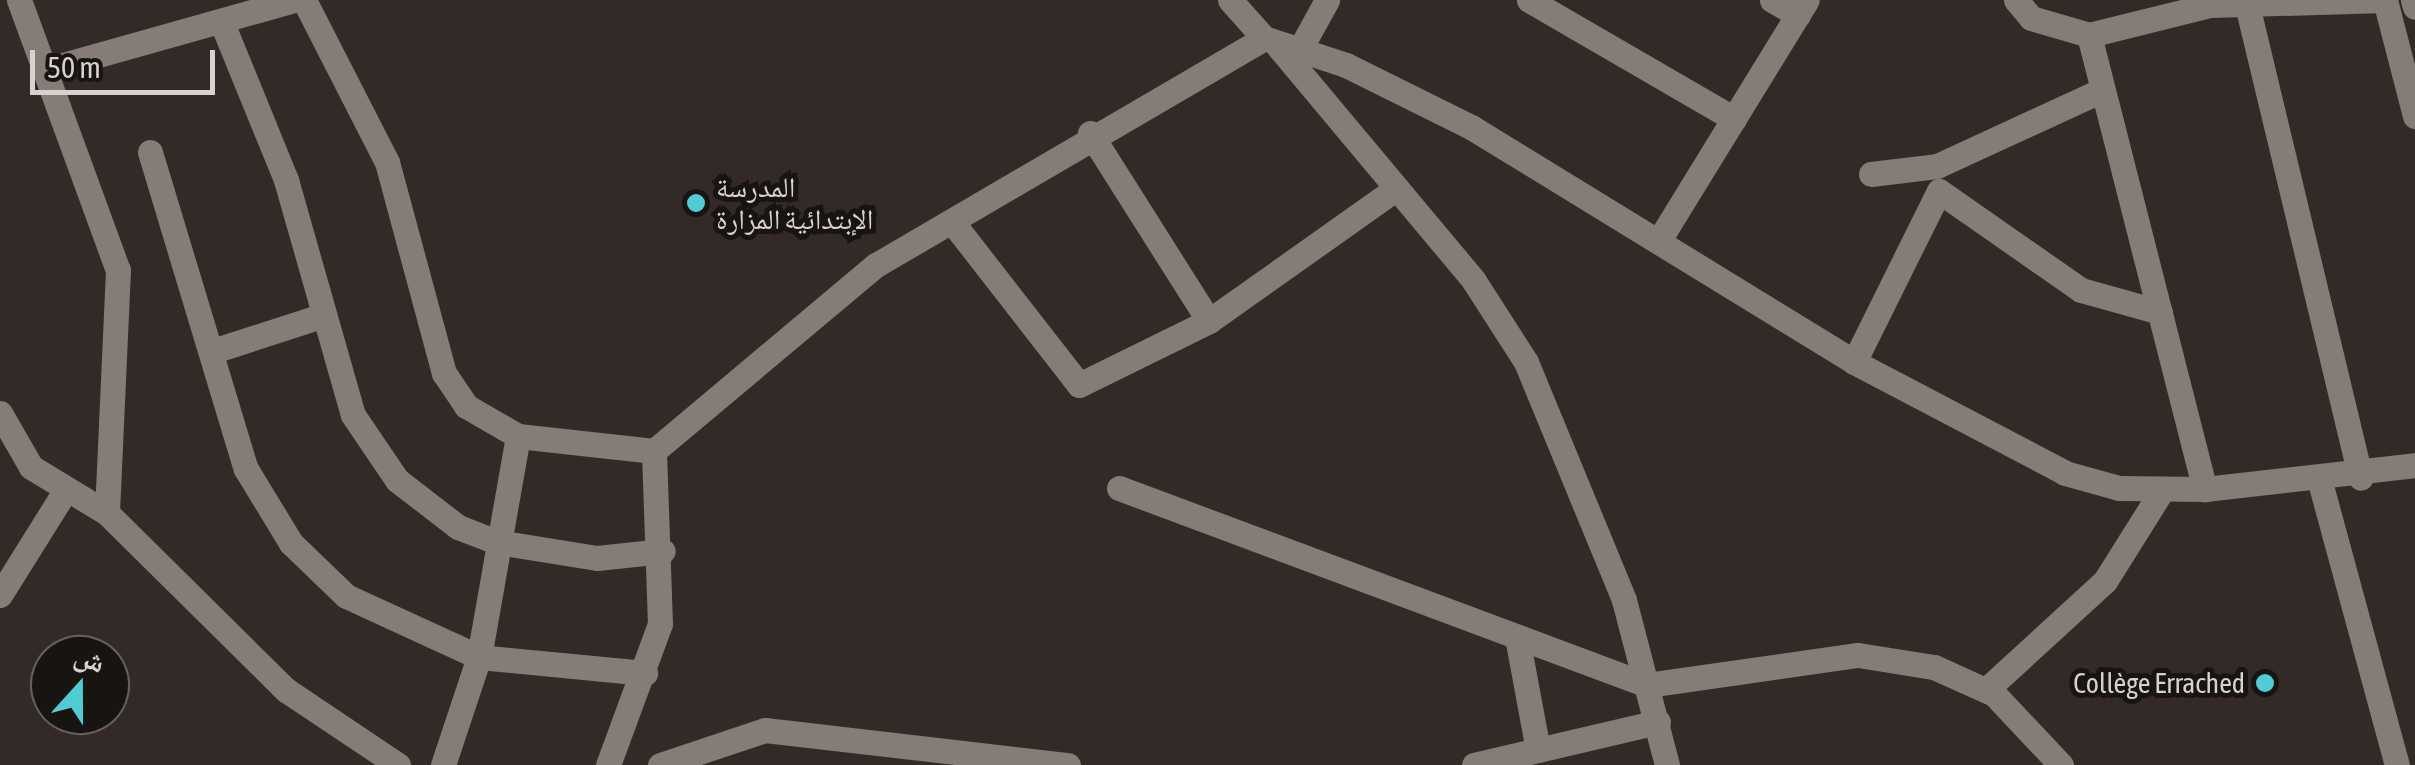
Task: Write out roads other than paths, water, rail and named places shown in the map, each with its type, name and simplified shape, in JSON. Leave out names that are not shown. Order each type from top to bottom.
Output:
[{"type":"street","points":[[19,0],[118,270],[107,512]]},
{"type":"street","points":[[45,70],[222,24],[294,0]]},
{"type":"street","points":[[304,0],[387,162],[444,373],[466,406],[518,436],[654,451],[876,265],[953,223],[1090,133],[1326,0]]},
{"type":"street","points":[[1230,0],[1270,31],[1458,120],[1661,238],[1854,362],[2065,472],[2162,490],[2205,490],[2361,478],[2415,464]]},
{"type":"street","points":[[1529,0],[1734,119]]},
{"type":"street","points":[[1661,238],[1802,7],[1772,0]]},
{"type":"street","points":[[2016,0],[2031,18],[2088,35],[2210,5],[2248,8],[2385,0],[2415,116]]},
{"type":"street","points":[[2248,8],[2361,478]]},
{"type":"street","points":[[222,24],[286,180],[321,316],[353,414],[397,480],[458,527],[496,542],[597,558],[663,551]]},
{"type":"street","points":[[1270,31],[1394,190],[1474,280],[1526,362],[1610,562],[1648,685],[1667,765]]},
{"type":"street","points":[[2088,35],[2205,490]]},
{"type":"street","points":[[1871,174],[1938,178],[2102,90]]},
{"type":"street","points":[[1090,133],[1209,322]]},
{"type":"street","points":[[150,152],[216,350],[246,469],[291,544],[346,596],[478,658],[645,673]]},
{"type":"street","points":[[1854,362],[1938,178]]},
{"type":"street","points":[[1938,178],[2081,290],[2160,312]]},
{"type":"street","points":[[953,223],[1072,384],[1209,322],[1394,190]]},
{"type":"street","points":[[216,350],[321,316]]},
{"type":"street","points":[[0,413],[32,466],[63,494],[107,512],[286,690],[398,765]]},
{"type":"street","points":[[442,765],[478,658],[518,436]]},
{"type":"street","points":[[608,765],[660,624],[663,551],[654,451]]},
{"type":"street","points":[[2320,482],[2397,765]]},
{"type":"street","points":[[1119,488],[1648,685],[1858,655],[1934,667],[1986,690],[2060,765]]},
{"type":"street","points":[[1986,690],[2106,582],[2140,540],[2162,490]]},
{"type":"street","points":[[0,595],[63,494]]},
{"type":"street","points":[[1517,638],[1538,750]]},
{"type":"street","points":[[1474,765],[1658,722]]},
{"type":"street","points":[[660,765],[765,730],[1068,765]]},
{"type":"place","name":"المدرسة الإبتدائية المزارة","points":[[696,203]]},
{"type":"place","name":"Collège Errached","points":[[2265,683]]}]
